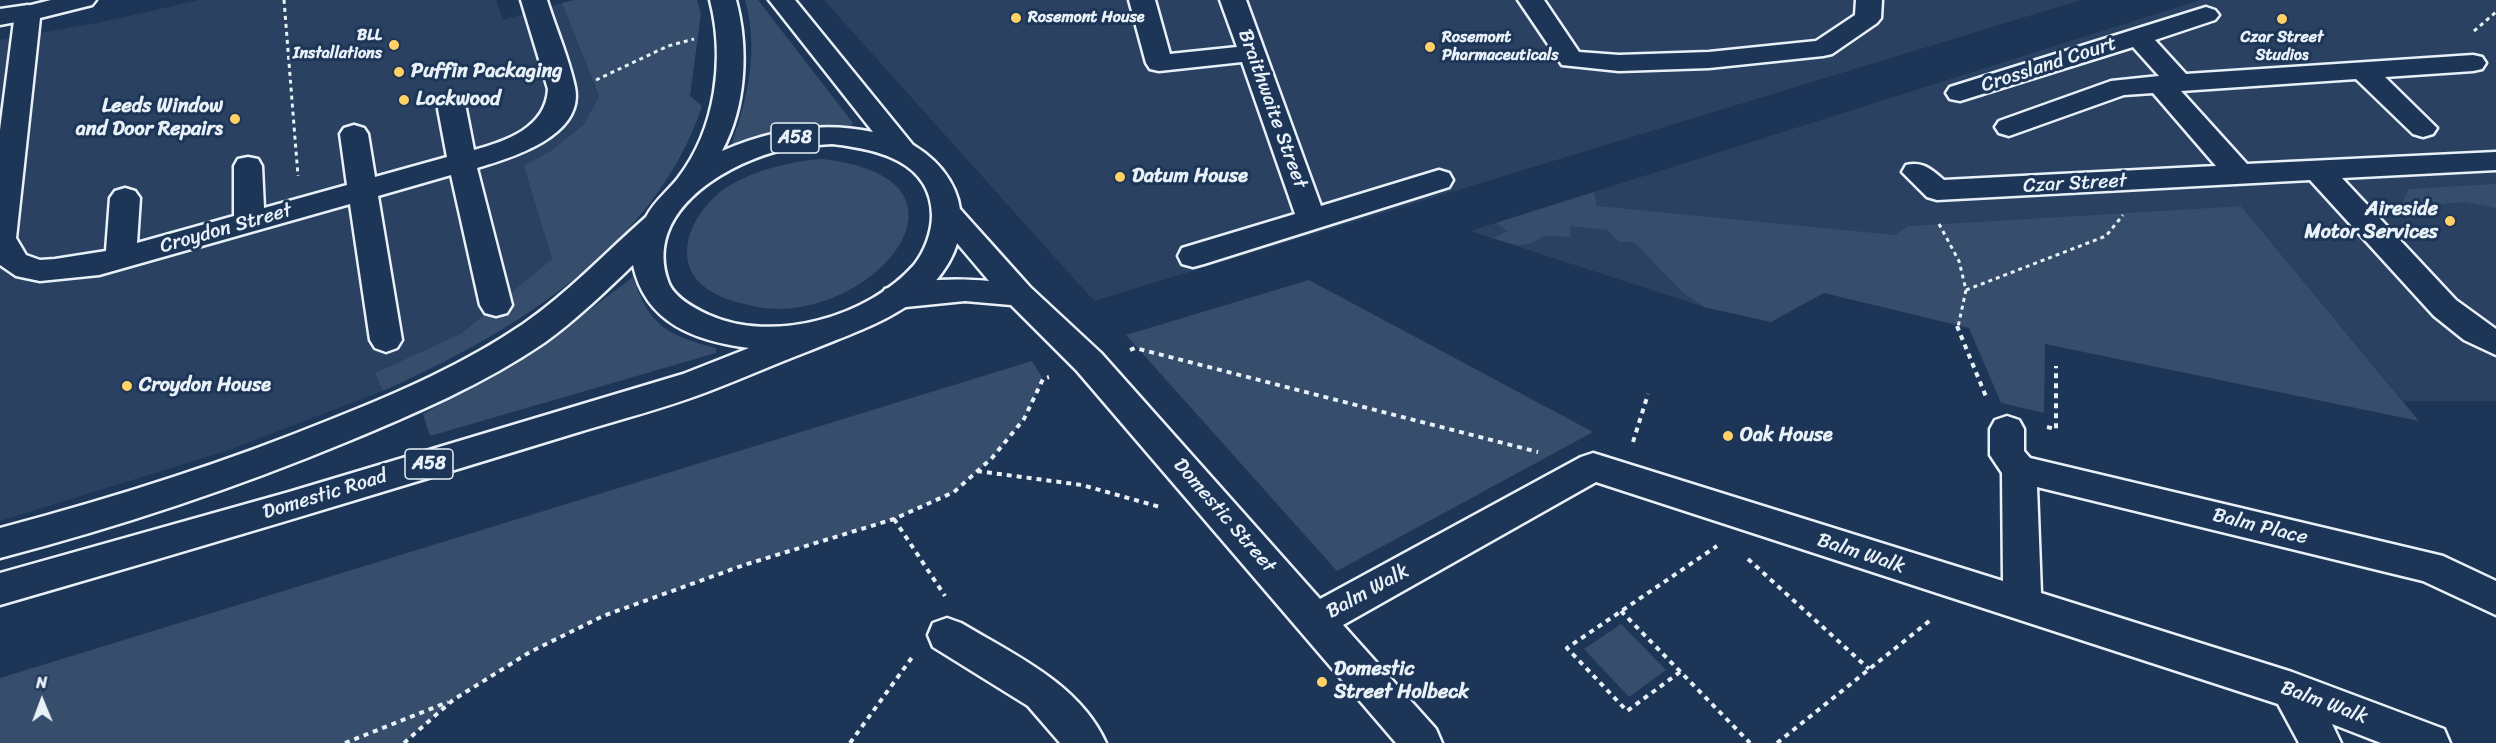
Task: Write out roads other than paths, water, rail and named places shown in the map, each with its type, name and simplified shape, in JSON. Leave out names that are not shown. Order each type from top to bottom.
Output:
[{"type":"main road","points":[[0,16],[28,13],[83,0]]},
{"type":"main road","name":"Croydon Street","points":[[28,13],[8,113],[1,238],[10,269],[48,271],[99,264],[511,149],[537,134],[555,118],[563,101],[562,89],[534,0]]},
{"type":"main road","points":[[692,179],[720,125],[727,86],[730,20],[723,0]]},
{"type":"main road","name":"A58","points":[[782,0],[903,151]]},
{"type":"main road","points":[[1142,0],[1159,63],[1252,53]]},
{"type":"main road","name":"Braithwaite Street","points":[[1233,0],[1311,218]]},
{"type":"main road","points":[[1531,0],[1571,59],[1619,63],[1709,60],[1823,48],[1868,18],[1869,0]]},
{"type":"main road","name":"Crossland Court","points":[[1960,93],[2206,15]]},
{"type":"main road","name":"Crossland Court","points":[[2138,36],[2169,84]]},
{"type":"main road","points":[[2009,127],[2121,87],[2473,63]]},
{"type":"main road","points":[[2362,70],[2423,128]]},
{"type":"main road","points":[[2169,84],[2241,176]]},
{"type":"main road","points":[[452,109],[462,163],[496,304]]},
{"type":"main road","points":[[354,134],[361,191],[386,340]]},
{"type":"main road","name":"A58","points":[[842,136],[870,140],[903,151],[928,168],[944,190],[949,216],[943,244],[925,272],[896,297],[851,321],[803,335],[755,338],[711,330],[676,312],[654,287],[647,258],[656,224],[692,179],[751,149],[791,139],[842,136]]},
{"type":"main road","name":"Czar Street","points":[[1927,181],[2115,182],[2496,161]]},
{"type":"main road","points":[[248,165],[249,222]]},
{"type":"main road","points":[[2319,172],[2445,308],[2475,332],[2496,343]]},
{"type":"main road","points":[[1193,255],[1439,180]]},
{"type":"main road","points":[[121,258],[124,198]]},
{"type":"main road","name":"Domestic Street","points":[[949,216],[1019,295],[1051,323],[1089,362],[1422,743]]},
{"type":"main road","points":[[0,543],[52,530],[276,457],[413,400],[493,359],[556,317],[656,224]]},
{"type":"main road","points":[[896,297],[965,291],[1019,295]]},
{"type":"main road","name":"Domestic Road","points":[[0,589],[289,507],[693,384],[851,321]]},
{"type":"main road","points":[[2008,424],[2007,455],[2019,469],[2022,606]]},
{"type":"main road","name":"Balm Place","points":[[2019,469],[2430,567],[2496,599]]},
{"type":"main road","name":"Balm Walk","points":[[1316,621],[1607,472],[1968,589],[2292,690],[2430,743]]},
{"type":"main road","points":[[947,635],[1042,693],[1076,738]]},
{"type":"main road","points":[[2292,690],[2320,743]]},
{"type":"place","name":"Rosemont House","points":[[1016,18]]},
{"type":"place","name":"Czar Street Studios","points":[[2282,19]]},
{"type":"place","name":"BLL Installations","points":[[394,45]]},
{"type":"place","name":"Rosemont Pharmaceuticals","points":[[1430,47]]},
{"type":"place","name":"Puffin Packaging","points":[[399,72]]},
{"type":"place","name":"Lockwood","points":[[404,100]]},
{"type":"place","name":"Leeds Window and Door Repairs","points":[[235,119]]},
{"type":"place","name":"Datum House","points":[[1120,177]]},
{"type":"place","name":"Aireside Motor Services","points":[[2450,221]]},
{"type":"place","name":"Croydon House","points":[[127,386]]},
{"type":"place","name":"Oak House","points":[[1728,436]]},
{"type":"place","name":"Domestic Street Holbeck","points":[[1322,682]]}]
